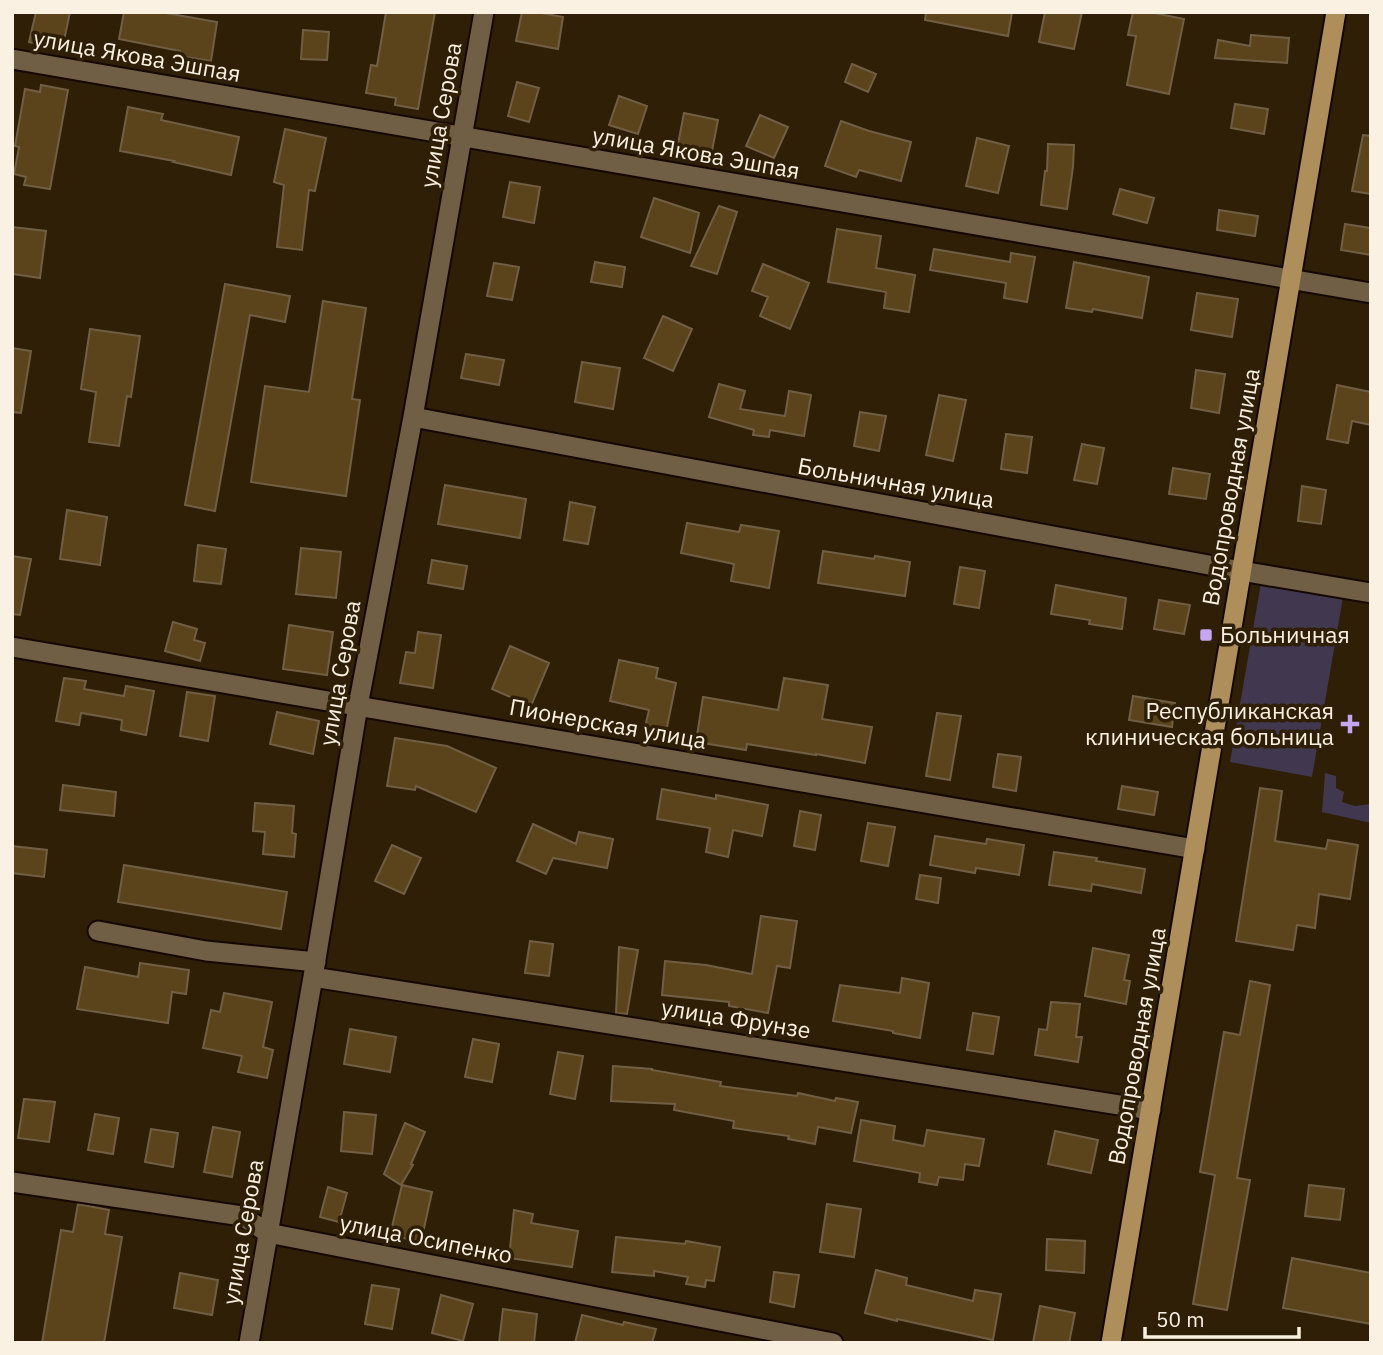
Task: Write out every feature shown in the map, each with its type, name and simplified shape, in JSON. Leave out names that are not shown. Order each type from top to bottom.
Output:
[{"type":"main road","name":"Водопроводная улица","points":[[1111,1343],[1336,12]]},
{"type":"street","name":"улица Серова","points":[[249,1343],[358,706],[413,417],[484,12]]},
{"type":"street","name":"улица Якова Эшпая","points":[[12,60],[1371,293]]},
{"type":"street","name":"Больничная улица","points":[[413,417],[1371,593]]},
{"type":"street","name":"Пионерская улица","points":[[12,647],[1195,849]]},
{"type":"street","name":"улица Фрунзе","points":[[98,932],[1151,1110]]},
{"type":"street","name":"улица Осипенко","points":[[12,1182],[242,1216],[268,1233],[833,1343]]},
{"type":"shaded area","points":[[1261,583],[1343,597],[1312,777],[1230,762]]},
{"type":"shaded area","points":[[1325,773],[1336,776],[1336,788],[1344,792],[1342,802],[1355,806],[1371,804],[1371,823],[1322,812]]},
{"type":"building","points":[[36,12],[70,12],[62,50],[29,42]]},
{"type":"building","points":[[124,12],[160,12],[217,22],[211,61],[179,56],[180,51],[119,39]]},
{"type":"building","points":[[386,12],[435,12],[418,109],[395,105],[396,98],[366,93],[371,65],[377,66]]},
{"type":"building","points":[[522,12],[563,17],[558,49],[516,41]]},
{"type":"building","points":[[926,12],[1012,12],[1008,36],[925,20]]},
{"type":"building","points":[[1045,12],[1082,12],[1074,49],[1039,42]]},
{"type":"building","points":[[1133,12],[1149,12],[1184,19],[1169,94],[1127,85],[1136,36],[1128,35]]},
{"type":"building","points":[[303,30],[329,32],[327,60],[301,59]]},
{"type":"building","points":[[1251,35],[1289,38],[1287,63],[1215,58],[1218,40],[1250,46]]},
{"type":"building","points":[[852,64],[876,74],[868,92],[845,82]]},
{"type":"building","points":[[517,82],[539,88],[529,122],[508,116]]},
{"type":"building","points":[[41,85],[68,90],[50,189],[24,185],[26,177],[14,174],[19,147],[15,146],[25,89],[40,92]]},
{"type":"building","points":[[619,96],[647,106],[638,134],[609,125]]},
{"type":"building","points":[[1235,104],[1268,109],[1264,134],[1231,128]]},
{"type":"building","points":[[128,107],[163,114],[161,120],[239,137],[231,175],[120,151]]},
{"type":"building","points":[[684,113],[718,120],[712,151],[678,144]]},
{"type":"building","points":[[760,115],[788,127],[774,158],[746,146]]},
{"type":"building","points":[[841,121],[911,142],[901,181],[859,170],[856,177],[825,166]]},
{"type":"building","points":[[285,129],[326,138],[315,191],[309,190],[302,250],[277,247],[284,185],[274,182]]},
{"type":"building","points":[[1363,135],[1371,136],[1371,194],[1352,191]]},
{"type":"building","points":[[977,138],[1009,146],[998,193],[966,186]]},
{"type":"building","points":[[1048,144],[1074,145],[1067,209],[1041,205]]},
{"type":"building","points":[[510,182],[540,187],[534,223],[503,217]]},
{"type":"building","points":[[1120,189],[1154,198],[1147,223],[1113,214]]},
{"type":"building","points":[[654,198],[699,213],[690,253],[641,237]]},
{"type":"building","points":[[719,206],[737,212],[717,274],[691,266]]},
{"type":"building","points":[[1219,210],[1258,216],[1255,236],[1217,230]]},
{"type":"building","points":[[1345,224],[1371,228],[1371,255],[1341,250]]},
{"type":"building","points":[[12,227],[46,231],[40,278],[12,274]]},
{"type":"building","points":[[837,229],[881,236],[876,268],[915,275],[909,312],[884,308],[886,292],[828,282]]},
{"type":"building","points":[[934,249],[1010,262],[1011,253],[1035,257],[1027,302],[1004,298],[1006,283],[930,270]]},
{"type":"building","points":[[595,262],[625,267],[622,287],[591,282]]},
{"type":"building","points":[[1074,262],[1149,277],[1142,318],[1093,309],[1092,312],[1066,308]]},
{"type":"building","points":[[494,263],[519,267],[512,300],[487,296]]},
{"type":"building","points":[[763,264],[809,283],[790,329],[760,316],[768,297],[752,291]]},
{"type":"building","points":[[225,284],[290,296],[285,322],[250,315],[215,511],[185,505]]},
{"type":"building","points":[[1197,293],[1238,299],[1232,337],[1191,330]]},
{"type":"building","points":[[323,301],[366,308],[352,399],[360,400],[346,496],[251,482],[265,386],[309,392]]},
{"type":"building","points":[[663,316],[692,329],[673,371],[644,358]]},
{"type":"building","points":[[90,329],[140,336],[131,397],[127,396],[119,446],[89,442],[96,392],[81,389]]},
{"type":"building","points":[[12,348],[31,351],[21,413],[12,412]]},
{"type":"building","points":[[466,354],[504,360],[499,385],[461,378]]},
{"type":"building","points":[[582,362],[620,368],[613,409],[575,402]]},
{"type":"building","points":[[1196,370],[1225,374],[1219,413],[1191,408]]},
{"type":"building","points":[[719,384],[745,391],[740,409],[785,416],[789,391],[811,395],[804,436],[770,430],[769,437],[753,435],[754,430],[709,417]]},
{"type":"building","points":[[1337,385],[1371,392],[1371,425],[1352,421],[1348,443],[1327,439]]},
{"type":"building","points":[[939,395],[966,400],[953,461],[926,455]]},
{"type":"building","points":[[860,412],[886,416],[879,451],[854,446]]},
{"type":"building","points":[[1006,434],[1032,437],[1027,473],[1001,469]]},
{"type":"building","points":[[1082,444],[1104,448],[1097,484],[1074,480]]},
{"type":"building","points":[[1173,468],[1210,474],[1206,499],[1169,494]]},
{"type":"building","points":[[445,485],[526,499],[520,538],[438,524]]},
{"type":"building","points":[[1302,486],[1326,490],[1321,524],[1298,521]]},
{"type":"building","points":[[570,502],[595,507],[588,544],[564,540]]},
{"type":"building","points":[[67,510],[107,517],[100,565],[60,559]]},
{"type":"building","points":[[687,523],[739,532],[741,525],[779,531],[769,588],[731,581],[734,564],[681,553]]},
{"type":"building","points":[[198,545],[226,549],[221,584],[194,581]]},
{"type":"building","points":[[301,548],[341,552],[336,598],[296,594]]},
{"type":"building","points":[[823,551],[910,562],[905,596],[818,583]]},
{"type":"building","points":[[12,556],[31,559],[20,615],[12,614]]},
{"type":"building","points":[[432,560],[467,566],[463,589],[428,583]]},
{"type":"building","points":[[960,567],[985,571],[979,608],[954,604]]},
{"type":"building","points":[[1056,585],[1126,598],[1122,629],[1089,624],[1090,620],[1051,614]]},
{"type":"building","points":[[1159,600],[1190,605],[1184,634],[1154,629]]},
{"type":"building","points":[[173,622],[197,629],[194,640],[205,643],[200,661],[165,651]]},
{"type":"building","points":[[289,625],[333,632],[327,675],[283,669]]},
{"type":"building","points":[[418,632],[441,635],[433,688],[400,683],[406,652],[415,653]]},
{"type":"building","points":[[510,646],[549,663],[531,706],[492,689]]},
{"type":"building","points":[[619,660],[658,668],[656,678],[676,683],[666,732],[645,727],[649,710],[610,701]]},
{"type":"building","points":[[64,678],[86,681],[84,689],[124,696],[126,686],[154,691],[146,735],[121,730],[122,720],[81,713],[79,725],[56,721]]},
{"type":"building","points":[[784,678],[828,685],[822,719],[872,727],[865,763],[747,744],[746,750],[696,742],[703,697],[778,710]]},
{"type":"building","points":[[187,692],[215,696],[208,741],[180,736]]},
{"type":"building","points":[[1133,696],[1175,703],[1172,727],[1129,720]]},
{"type":"building","points":[[277,712],[319,721],[313,754],[270,744]]},
{"type":"building","points":[[937,713],[961,716],[950,780],[926,776]]},
{"type":"building","points":[[395,738],[447,746],[496,768],[476,812],[416,786],[415,790],[387,786]]},
{"type":"building","points":[[998,754],[1021,757],[1016,791],[993,787]]},
{"type":"building","points":[[63,785],[116,792],[114,816],[60,810]]},
{"type":"building","points":[[1122,786],[1158,792],[1154,815],[1118,809]]},
{"type":"building","points":[[1260,788],[1282,791],[1275,841],[1326,849],[1328,840],[1358,845],[1350,899],[1319,894],[1315,928],[1297,925],[1293,950],[1236,941]]},
{"type":"building","points":[[662,789],[716,799],[716,795],[768,805],[762,836],[733,830],[728,857],[706,852],[710,828],[657,819]]},
{"type":"building","points":[[255,803],[294,806],[294,857],[263,854],[265,832],[253,831]]},
{"type":"building","points":[[800,811],[821,815],[815,850],[794,846]]},
{"type":"building","points":[[868,823],[895,827],[888,866],[861,861]]},
{"type":"building","points":[[533,824],[576,844],[579,832],[613,839],[607,868],[553,858],[546,874],[517,861]]},
{"type":"building","points":[[935,836],[986,844],[987,839],[1024,845],[1019,875],[976,868],[975,873],[930,865]]},
{"type":"building","points":[[392,845],[421,858],[404,894],[375,881]]},
{"type":"building","points":[[12,846],[47,850],[44,877],[12,873]]},
{"type":"building","points":[[1054,852],[1145,869],[1141,893],[1092,884],[1091,891],[1049,885]]},
{"type":"building","points":[[124,865],[287,892],[281,929],[118,902]]},
{"type":"building","points":[[920,875],[941,878],[938,903],[916,899]]},
{"type":"building","points":[[761,916],[797,921],[790,968],[777,966],[768,1013],[729,1006],[729,1002],[662,995],[665,961],[706,965],[752,974]]},
{"type":"building","points":[[530,941],[553,944],[549,976],[525,973]]},
{"type":"building","points":[[619,947],[638,950],[627,1014],[616,1013]]},
{"type":"building","points":[[1093,948],[1129,955],[1124,980],[1130,981],[1126,1004],[1085,996]]},
{"type":"building","points":[[140,963],[189,970],[186,994],[172,992],[168,1023],[77,1009],[85,967],[138,977]]},
{"type":"building","points":[[902,978],[929,983],[920,1038],[833,1021],[840,985],[900,993]]},
{"type":"building","points":[[1250,981],[1270,985],[1237,1178],[1250,1180],[1227,1310],[1193,1304],[1215,1175],[1200,1172],[1224,1032],[1240,1035]]},
{"type":"building","points":[[224,993],[272,1002],[263,1047],[273,1050],[267,1078],[238,1072],[242,1056],[203,1048],[211,1010],[220,1012]]},
{"type":"building","points":[[1051,1002],[1080,1004],[1076,1037],[1082,1037],[1078,1062],[1035,1055],[1039,1029],[1047,1030]]},
{"type":"building","points":[[973,1013],[999,1017],[993,1054],[967,1050]]},
{"type":"building","points":[[350,1029],[396,1037],[390,1072],[344,1064]]},
{"type":"building","points":[[473,1039],[499,1044],[492,1082],[465,1077]]},
{"type":"building","points":[[558,1052],[583,1056],[575,1099],[550,1094]]},
{"type":"building","points":[[613,1066],[652,1069],[721,1082],[720,1086],[858,1102],[851,1133],[818,1127],[815,1144],[788,1139],[789,1136],[733,1128],[734,1121],[674,1110],[675,1104],[611,1101]]},
{"type":"building","points":[[24,1099],[55,1102],[49,1142],[18,1138]]},
{"type":"building","points":[[344,1112],[376,1115],[372,1154],[341,1151]]},
{"type":"building","points":[[95,1114],[119,1118],[113,1154],[88,1150]]},
{"type":"building","points":[[861,1120],[895,1126],[893,1140],[924,1146],[927,1130],[984,1139],[979,1166],[965,1164],[963,1180],[939,1177],[937,1185],[919,1182],[920,1173],[854,1161]]},
{"type":"building","points":[[405,1123],[425,1132],[411,1164],[413,1165],[401,1185],[384,1174]]},
{"type":"building","points":[[213,1127],[240,1132],[232,1177],[204,1172]]},
{"type":"building","points":[[151,1129],[178,1133],[173,1167],[145,1162]]},
{"type":"building","points":[[1055,1131],[1098,1140],[1091,1173],[1048,1164]]},
{"type":"building","points":[[402,1185],[432,1192],[421,1242],[390,1235]]},
{"type":"building","points":[[1309,1185],[1344,1189],[1340,1220],[1305,1216]]},
{"type":"building","points":[[328,1187],[347,1193],[339,1222],[320,1217]]},
{"type":"building","points":[[78,1204],[109,1210],[105,1234],[122,1237],[104,1343],[42,1343],[61,1230],[73,1232]]},
{"type":"building","points":[[827,1204],[861,1209],[854,1257],[820,1252]]},
{"type":"building","points":[[514,1210],[533,1214],[531,1223],[578,1231],[572,1267],[509,1258]]},
{"type":"building","points":[[616,1237],[685,1244],[686,1241],[720,1247],[714,1281],[706,1280],[705,1287],[686,1284],[688,1277],[654,1271],[654,1276],[612,1272]]},
{"type":"building","points":[[1047,1239],[1085,1241],[1084,1273],[1046,1270]]},
{"type":"building","points":[[1292,1258],[1371,1273],[1371,1324],[1283,1308]]},
{"type":"building","points":[[876,1270],[907,1278],[906,1285],[973,1301],[975,1290],[1001,1294],[993,1340],[865,1313]]},
{"type":"building","points":[[774,1272],[799,1275],[794,1307],[770,1302]]},
{"type":"building","points":[[180,1273],[218,1280],[212,1315],[174,1308]]},
{"type":"building","points":[[372,1285],[399,1289],[392,1329],[365,1324]]},
{"type":"building","points":[[441,1295],[473,1304],[463,1341],[432,1333]]},
{"type":"building","points":[[1040,1306],[1075,1313],[1069,1343],[1033,1343]]},
{"type":"building","points":[[503,1309],[537,1314],[534,1343],[499,1343]]},
{"type":"building","points":[[582,1315],[623,1325],[624,1322],[656,1329],[652,1343],[575,1343]]},
{"type":"place","name":"Больничная","points":[[1206,635]]},
{"type":"place","name":"Республиканская клиническая больница","points":[[1350,724]]}]
